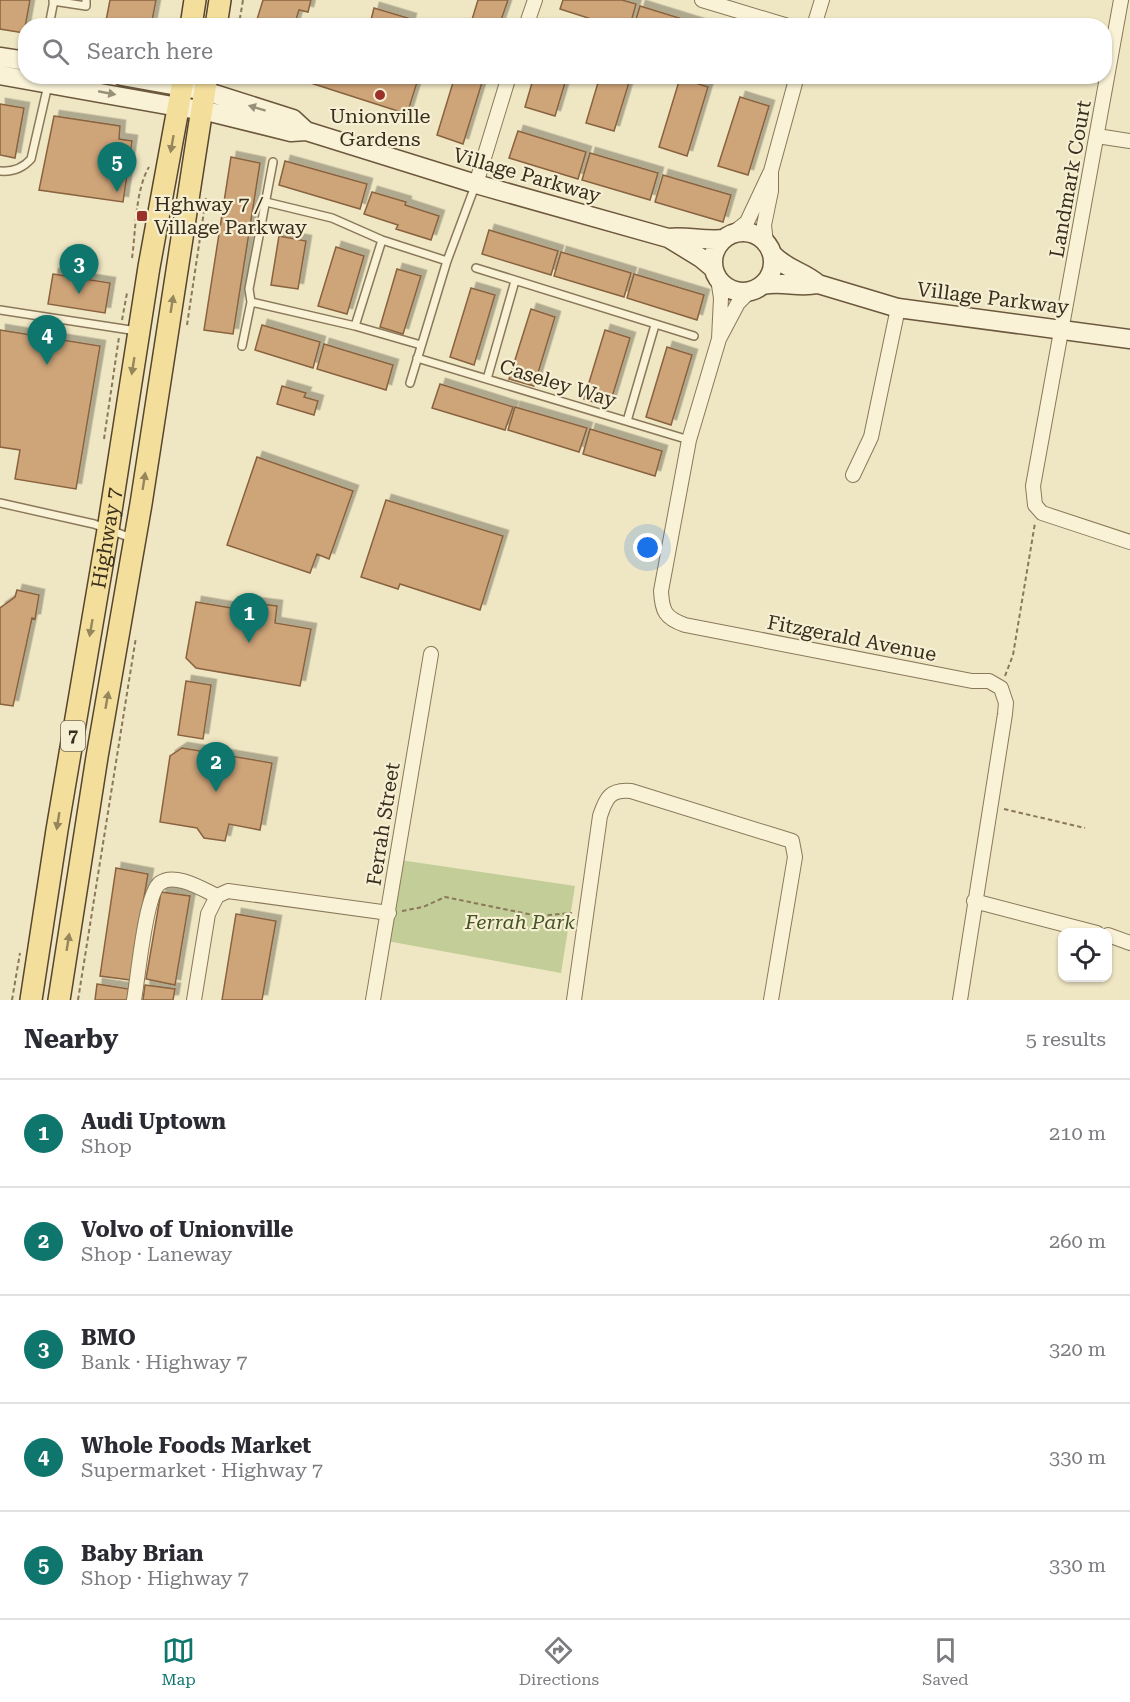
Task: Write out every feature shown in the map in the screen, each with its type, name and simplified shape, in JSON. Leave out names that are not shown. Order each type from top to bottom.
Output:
[{"type":"main road","points":[[193,18],[195,0]]},
{"type":"main road","points":[[217,18],[220,0]]},
{"type":"main road","points":[[0,57],[18,60]]},
{"type":"main road","name":"Village Parkway","points":[[0,75],[18,78]]},
{"type":"main road","name":"Village Parkway","points":[[59,84],[178,107],[205,92],[291,132],[306,131],[476,184],[668,238],[702,258],[716,274]]},
{"type":"main road","name":"Highway 7","points":[[31,1000],[138,332],[182,84]]},
{"type":"main road","points":[[189,84],[205,92]]},
{"type":"main road","name":"Highway 7","points":[[59,1000],[205,92]]},
{"type":"main road","points":[[751,233],[769,248],[772,271],[756,288],[731,290],[716,274],[715,252],[728,236],[751,233]]},
{"type":"main road","name":"Village Parkway","points":[[668,238],[707,240],[728,236]]},
{"type":"main road","name":"Village Parkway","points":[[769,248],[786,267],[810,277],[818,284],[898,308],[1130,339]]},
{"type":"main road","name":"Village Parkway","points":[[756,288],[782,283],[806,286],[818,284]]},
{"type":"street","points":[[529,18],[535,0]]},
{"type":"street","points":[[702,0],[762,18]]},
{"type":"street","points":[[816,18],[822,0]]},
{"type":"street","name":"Landmark Court","points":[[1112,51],[1121,0]]},
{"type":"street","points":[[476,184],[507,84]]},
{"type":"street","points":[[728,236],[747,222],[771,171],[795,84]]},
{"type":"street","name":"Landmark Court","points":[[1035,505],[1033,486],[1106,84]]},
{"type":"street","points":[[1097,136],[1130,141]]},
{"type":"street","points":[[769,248],[764,225],[771,191],[771,171]]},
{"type":"street","name":"Fitzgerald Avenue","points":[[716,274],[721,298],[719,339]]},
{"type":"street","name":"Fitzgerald Avenue","points":[[756,288],[738,303],[719,339],[689,440],[661,591],[662,608],[672,621],[694,627],[972,681],[989,681],[1001,688]]},
{"type":"street","points":[[853,475],[871,437],[898,308]]},
{"type":"street","points":[[1035,505],[1042,513],[1130,542]]},
{"type":"street","name":"Ferrah Street","points":[[373,1000],[431,654]]},
{"type":"street","points":[[960,1000],[1006,703],[1001,688]]},
{"type":"street","points":[[574,1000],[600,816],[613,792],[620,790],[631,791],[792,840],[795,857],[771,1000]]},
{"type":"street","points":[[134,1000],[148,906],[153,890],[161,882],[172,879],[187,882],[217,896]]},
{"type":"street","points":[[194,1000],[208,914],[217,896],[228,891],[389,913]]},
{"type":"street","points":[[974,901],[1078,928]]},
{"type":"street","points":[[1112,937],[1130,943]]},
{"type":"lane","points":[[51,18],[54,1],[86,6],[87,0]]},
{"type":"lane","points":[[0,171],[24,166],[31,159],[49,84]]},
{"type":"lane","points":[[242,346],[251,302],[249,289],[273,162]]},
{"type":"lane","points":[[410,383],[447,261],[476,184]]},
{"type":"lane","points":[[266,202],[332,218],[382,240],[447,261]]},
{"type":"lane","points":[[355,326],[382,240]]},
{"type":"lane","points":[[476,268],[694,336]]},
{"type":"lane","points":[[487,379],[515,281]]},
{"type":"lane","points":[[251,302],[355,326],[421,345]]},
{"type":"lane","points":[[0,310],[121,327],[138,332]]},
{"type":"lane","points":[[627,421],[655,325]]},
{"type":"lane","name":"Caseley Way","points":[[417,358],[689,440]]},
{"type":"lane","points":[[0,504],[83,522],[134,539]]},
{"type":"path","points":[[240,18],[243,0]]},
{"type":"path","points":[[131,264],[144,176],[154,159]]},
{"type":"path","points":[[123,317],[128,285]]},
{"type":"path","points":[[1001,688],[1013,655],[1035,520],[1035,505]]},
{"type":"path","points":[[78,1000],[136,639],[135,631]]},
{"type":"path","points":[[989,805],[1085,828]]},
{"type":"path","points":[[389,913],[423,907],[444,897],[538,916],[587,912]]},
{"type":"green space","name":"Ferrah Park","points":[[400,860],[575,886],[561,973],[387,941]]},
{"type":"building","points":[[0,0],[30,0],[27,18],[18,18],[18,32],[0,29]]},
{"type":"building","points":[[110,0],[156,0],[153,18],[107,18]]},
{"type":"building","points":[[263,0],[311,0],[308,12],[299,10],[296,18],[257,18]]},
{"type":"building","points":[[478,0],[508,0],[502,18],[472,18]]},
{"type":"building","points":[[563,0],[622,0],[636,4],[632,18],[588,18],[560,9]]},
{"type":"building","points":[[640,6],[679,18],[636,18]]},
{"type":"building","points":[[374,8],[408,18],[372,18]]},
{"type":"building","name":"Unionville Gardens","points":[[314,84],[416,84],[407,114]]},
{"type":"building","points":[[453,84],[482,84],[463,144],[437,135]]},
{"type":"building","points":[[532,84],[565,84],[555,116],[525,107]]},
{"type":"building","points":[[598,84],[629,84],[614,131],[586,123]]},
{"type":"building","points":[[678,84],[699,84],[708,87],[687,156],[659,147]]},
{"type":"building","points":[[740,97],[769,106],[748,175],[718,166]]},
{"type":"building","points":[[0,104],[24,108],[15,158],[0,155]]},
{"type":"building","points":[[54,116],[120,126],[119,139],[132,141],[123,202],[39,190]]},
{"type":"building","points":[[518,131],[586,152],[578,179],[509,158]]},
{"type":"building","points":[[590,153],[658,173],[650,200],[582,180]]},
{"type":"building","points":[[231,157],[260,163],[233,334],[204,330]]},
{"type":"building","points":[[285,161],[367,184],[360,209],[279,185]]},
{"type":"building","points":[[663,175],[731,195],[723,222],[655,202]]},
{"type":"building","points":[[372,192],[406,202],[405,205],[439,216],[431,240],[396,229],[398,225],[364,214]]},
{"type":"building","points":[[489,230],[558,251],[551,275],[482,254]]},
{"type":"building","points":[[279,236],[306,241],[298,289],[271,285]]},
{"type":"building","points":[[336,247],[364,256],[347,314],[318,306]]},
{"type":"building","points":[[561,252],[631,273],[624,297],[554,276]]},
{"type":"building","points":[[397,269],[421,276],[403,334],[380,327]]},
{"type":"building","points":[[53,274],[110,283],[105,313],[48,304]]},
{"type":"building","points":[[634,274],[704,295],[697,320],[627,298]]},
{"type":"building","points":[[471,288],[495,295],[474,365],[450,357]]},
{"type":"building","points":[[531,309],[555,317],[534,386],[509,379]]},
{"type":"building","points":[[262,325],[320,342],[313,368],[255,350]]},
{"type":"building","points":[[0,330],[100,346],[76,489],[15,479],[20,450],[0,447]]},
{"type":"building","points":[[605,330],[630,338],[609,407],[584,399]]},
{"type":"building","points":[[324,344],[393,365],[386,390],[317,369]]},
{"type":"building","points":[[667,347],[692,355],[671,425],[646,417]]},
{"type":"building","points":[[440,384],[513,407],[505,430],[432,408]]},
{"type":"building","points":[[282,386],[306,393],[304,397],[318,401],[314,415],[277,404]]},
{"type":"building","points":[[515,407],[587,428],[579,452],[508,430]]},
{"type":"building","points":[[590,429],[662,451],[655,476],[583,454]]},
{"type":"building","points":[[257,457],[353,491],[329,559],[317,554],[310,573],[227,545]]},
{"type":"building","points":[[386,500],[503,536],[480,610],[400,584],[398,589],[361,577]]},
{"type":"building","points":[[17,590],[39,595],[13,706],[0,704],[0,608],[15,597]]},
{"type":"building","points":[[196,602],[243,610],[253,603],[277,606],[275,623],[311,629],[300,686],[196,668],[186,658]]},
{"type":"building","points":[[186,681],[211,685],[203,739],[178,735]]},
{"type":"building","points":[[182,748],[272,763],[260,830],[229,824],[225,841],[204,838],[197,828],[160,822],[170,756]]},
{"type":"building","points":[[116,868],[148,874],[130,980],[100,976]]},
{"type":"building","points":[[161,892],[190,896],[175,985],[146,979]]},
{"type":"building","points":[[236,914],[276,921],[262,1000],[222,1000]]},
{"type":"building","points":[[97,984],[129,989],[127,1000],[95,1000]]},
{"type":"building","points":[[145,985],[175,989],[173,1000],[143,1000]]},
{"type":"place","name":"Unionville Gardens","points":[[380,95]]},
{"type":"place","name":"Baby Brian","points":[[117,192]]},
{"type":"place","name":"Hghway 7 / Village Parkway","points":[[142,216]]},
{"type":"place","name":"BMO","points":[[79,294]]},
{"type":"place","name":"Whole Foods Market","points":[[47,365]]},
{"type":"place","name":"Audi Uptown","points":[[249,643]]},
{"type":"place","name":"Volvo of Unionville","points":[[216,792]]}]
